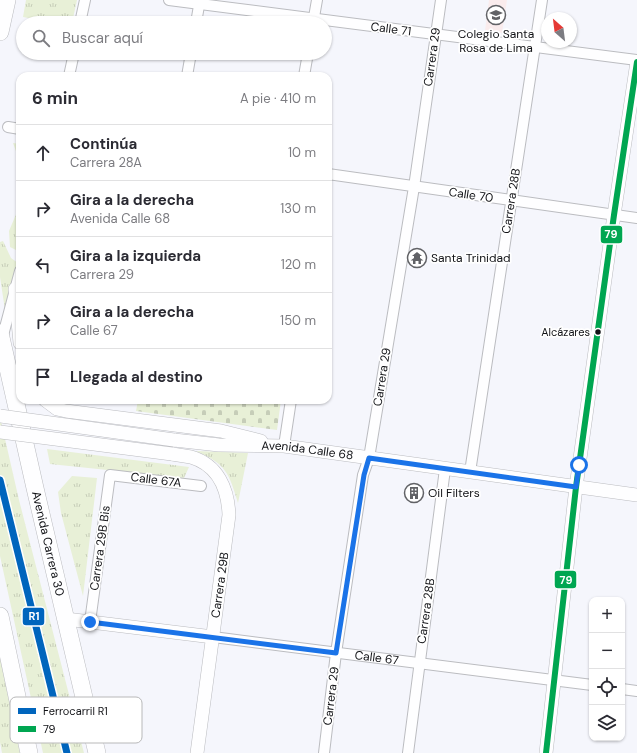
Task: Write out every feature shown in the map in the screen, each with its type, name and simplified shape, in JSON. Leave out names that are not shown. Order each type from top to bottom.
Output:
[{"type":"highway","points":[[0,32],[7,0]]},
{"type":"highway","name":"Avenida Carrera 30","points":[[1,337],[16,402]]},
{"type":"highway","name":"Avenida Carrera 30","points":[[16,404],[84,697]]},
{"type":"highway","points":[[0,616],[17,697]]},
{"type":"highway","points":[[27,743],[29,753]]},
{"type":"highway","name":"Avenida Carrera 30","points":[[95,743],[97,753]]},
{"type":"main road","points":[[546,753],[576,487],[637,61]]},
{"type":"main road","points":[[15,289],[16,300]]},
{"type":"main road","points":[[51,404],[58,409],[66,411],[221,431],[284,446]]},
{"type":"main road","name":"Avenida Calle 68","points":[[0,416],[219,445],[284,446],[637,495]]},
{"type":"main road","name":"Carrera 29B","points":[[0,432],[190,457],[201,461],[211,469],[222,482],[228,501],[229,515],[197,753]]},
{"type":"main road","name":"Calle 67","points":[[66,619],[213,637]]},
{"type":"street","points":[[82,16],[85,0]]},
{"type":"street","name":"Calle 71","points":[[169,0],[200,2],[283,16]]},
{"type":"street","points":[[314,16],[317,0]]},
{"type":"street","name":"Carrera 29","points":[[324,753],[336,653],[364,475],[369,458],[414,187],[441,0]]},
{"type":"street","name":"Carrera 28B","points":[[470,472],[542,0]]},
{"type":"street","points":[[197,16],[200,2]]},
{"type":"street","name":"Calle 71","points":[[332,23],[436,34],[637,61]]},
{"type":"street","points":[[70,72],[72,60]]},
{"type":"street","points":[[188,72],[190,60]]},
{"type":"street","points":[[305,72],[307,60]]},
{"type":"street","points":[[8,127],[16,128]]},
{"type":"street","name":"Calle 70","points":[[332,175],[637,218]]},
{"type":"street","points":[[1,337],[16,285]]},
{"type":"street","points":[[284,446],[289,404]]},
{"type":"street","name":"Carrera 28B","points":[[408,753],[445,469]]},
{"type":"street","name":"Calle 67A","points":[[110,474],[201,486]]},
{"type":"street","name":"Carrera 29B Bis","points":[[90,622],[110,474]]},
{"type":"street","name":"Calle 67","points":[[213,637],[589,686]]},
{"type":"street","points":[[625,689],[637,691]]},
{"type":"shaded area","name":"Colegio Santa Rosa de Lima","points":[[489,0],[507,0],[502,33],[485,31]]},
{"type":"green space","points":[[26,0],[77,0],[74,16],[23,16]]},
{"type":"green space","points":[[13,143],[16,143],[16,151]]},
{"type":"green space","points":[[16,214],[16,250],[10,247],[9,231]]},
{"type":"green space","points":[[3,241],[11,258],[16,262],[16,270],[5,310],[0,277],[0,242]]},
{"type":"green space","points":[[137,404],[280,404],[277,430],[136,411]]},
{"type":"green space","points":[[0,417],[19,500],[70,697],[31,697],[0,556]]},
{"type":"green space","points":[[47,449],[189,467],[184,478],[50,464]]},
{"type":"green space","points":[[196,451],[248,453],[238,503],[232,484],[225,471],[214,460]]},
{"type":"green space","points":[[72,476],[97,478],[83,596],[61,513],[58,492]]},
{"type":"green space","points":[[0,657],[10,705],[10,743],[18,743],[20,753],[2,753],[0,742]]},
{"type":"green space","points":[[41,743],[81,743],[84,753],[43,753]]},
{"type":"rail line","name":"R1","points":[[0,480],[53,697]]},
{"type":"rail line","name":"R1","points":[[65,743],[67,753]]},
{"type":"transit line","name":"79","points":[[546,753],[576,487],[637,62]]},
{"type":"place","name":"Colegio Santa Rosa de Lima","points":[[496,15]]},
{"type":"place","name":"Santa Trinidad","points":[[417,258]]},
{"type":"place","name":"Alcázares","points":[[598,332]]},
{"type":"place","name":"Oil Filters","points":[[414,493]]},
{"type":"route","points":[[90,622],[336,653],[364,475],[369,458],[576,487],[579,465]]}]
